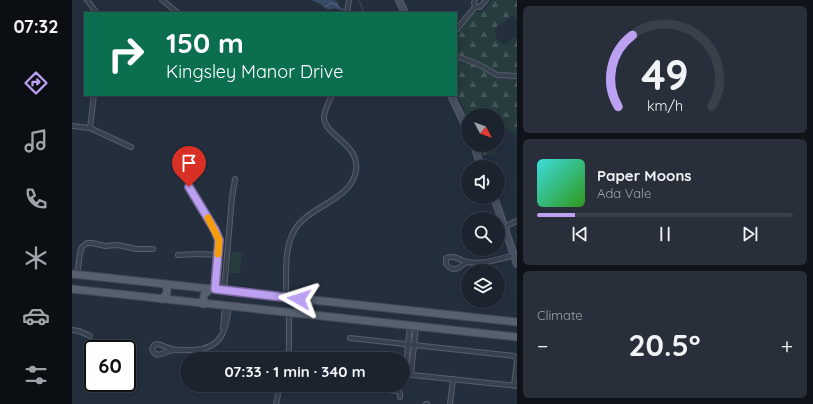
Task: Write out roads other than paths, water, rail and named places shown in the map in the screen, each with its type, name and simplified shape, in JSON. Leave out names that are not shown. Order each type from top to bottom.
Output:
[{"type":"main road","points":[[75,275],[517,322]]},
{"type":"main road","points":[[162,299],[167,294],[168,289],[165,284]]},
{"type":"main road","points":[[203,304],[204,295],[213,289]]},
{"type":"main road","points":[[72,290],[517,337]]},
{"type":"main road","points":[[396,324],[393,320],[394,314],[399,309]]},
{"type":"street","points":[[87,0],[96,12]]},
{"type":"street","points":[[162,0],[177,12]]},
{"type":"street","points":[[347,11],[349,0]]},
{"type":"street","points":[[399,0],[405,12]]},
{"type":"street","points":[[475,0],[474,4],[476,7]]},
{"type":"street","points":[[457,29],[476,7],[480,7],[486,0]]},
{"type":"street","points":[[457,56],[478,64],[497,74],[517,76]]},
{"type":"street","points":[[90,128],[94,96]]},
{"type":"street","points":[[286,297],[287,256],[294,231],[308,216],[346,190],[353,181],[356,171],[355,159],[352,152],[325,122],[325,112],[332,96]]},
{"type":"street","points":[[451,96],[461,116]]},
{"type":"street","points":[[72,126],[90,128],[131,147]]},
{"type":"street","points":[[224,290],[235,179]]},
{"type":"street","points":[[189,187],[219,240],[213,289]]},
{"type":"street","points":[[505,227],[517,221]]},
{"type":"street","points":[[505,230],[517,264]]},
{"type":"street","points":[[75,275],[82,247],[87,243],[105,246],[118,245],[136,249],[153,249]]},
{"type":"street","points":[[178,255],[218,255]]},
{"type":"street","points":[[466,262],[458,268],[452,269],[446,264],[446,258],[455,257],[466,262],[487,262],[514,255]]},
{"type":"street","points":[[173,350],[207,348],[216,343],[221,338],[223,333],[227,306]]},
{"type":"street","points":[[288,352],[289,313]]},
{"type":"street","points":[[407,352],[413,326]]},
{"type":"street","points":[[350,338],[408,344],[414,345],[514,356],[517,360],[516,386],[410,374],[414,345],[413,326]]},
{"type":"street","points":[[72,330],[79,330],[90,336]]},
{"type":"street","points":[[450,404],[453,379]]},
{"type":"street","points":[[276,404],[279,392]]},
{"type":"street","points":[[399,392],[400,397]]},
{"type":"water","points":[[311,0],[334,0],[338,3],[339,7],[354,12],[334,8],[328,9]]},
{"type":"waterway","points":[[359,0],[362,12]]}]
